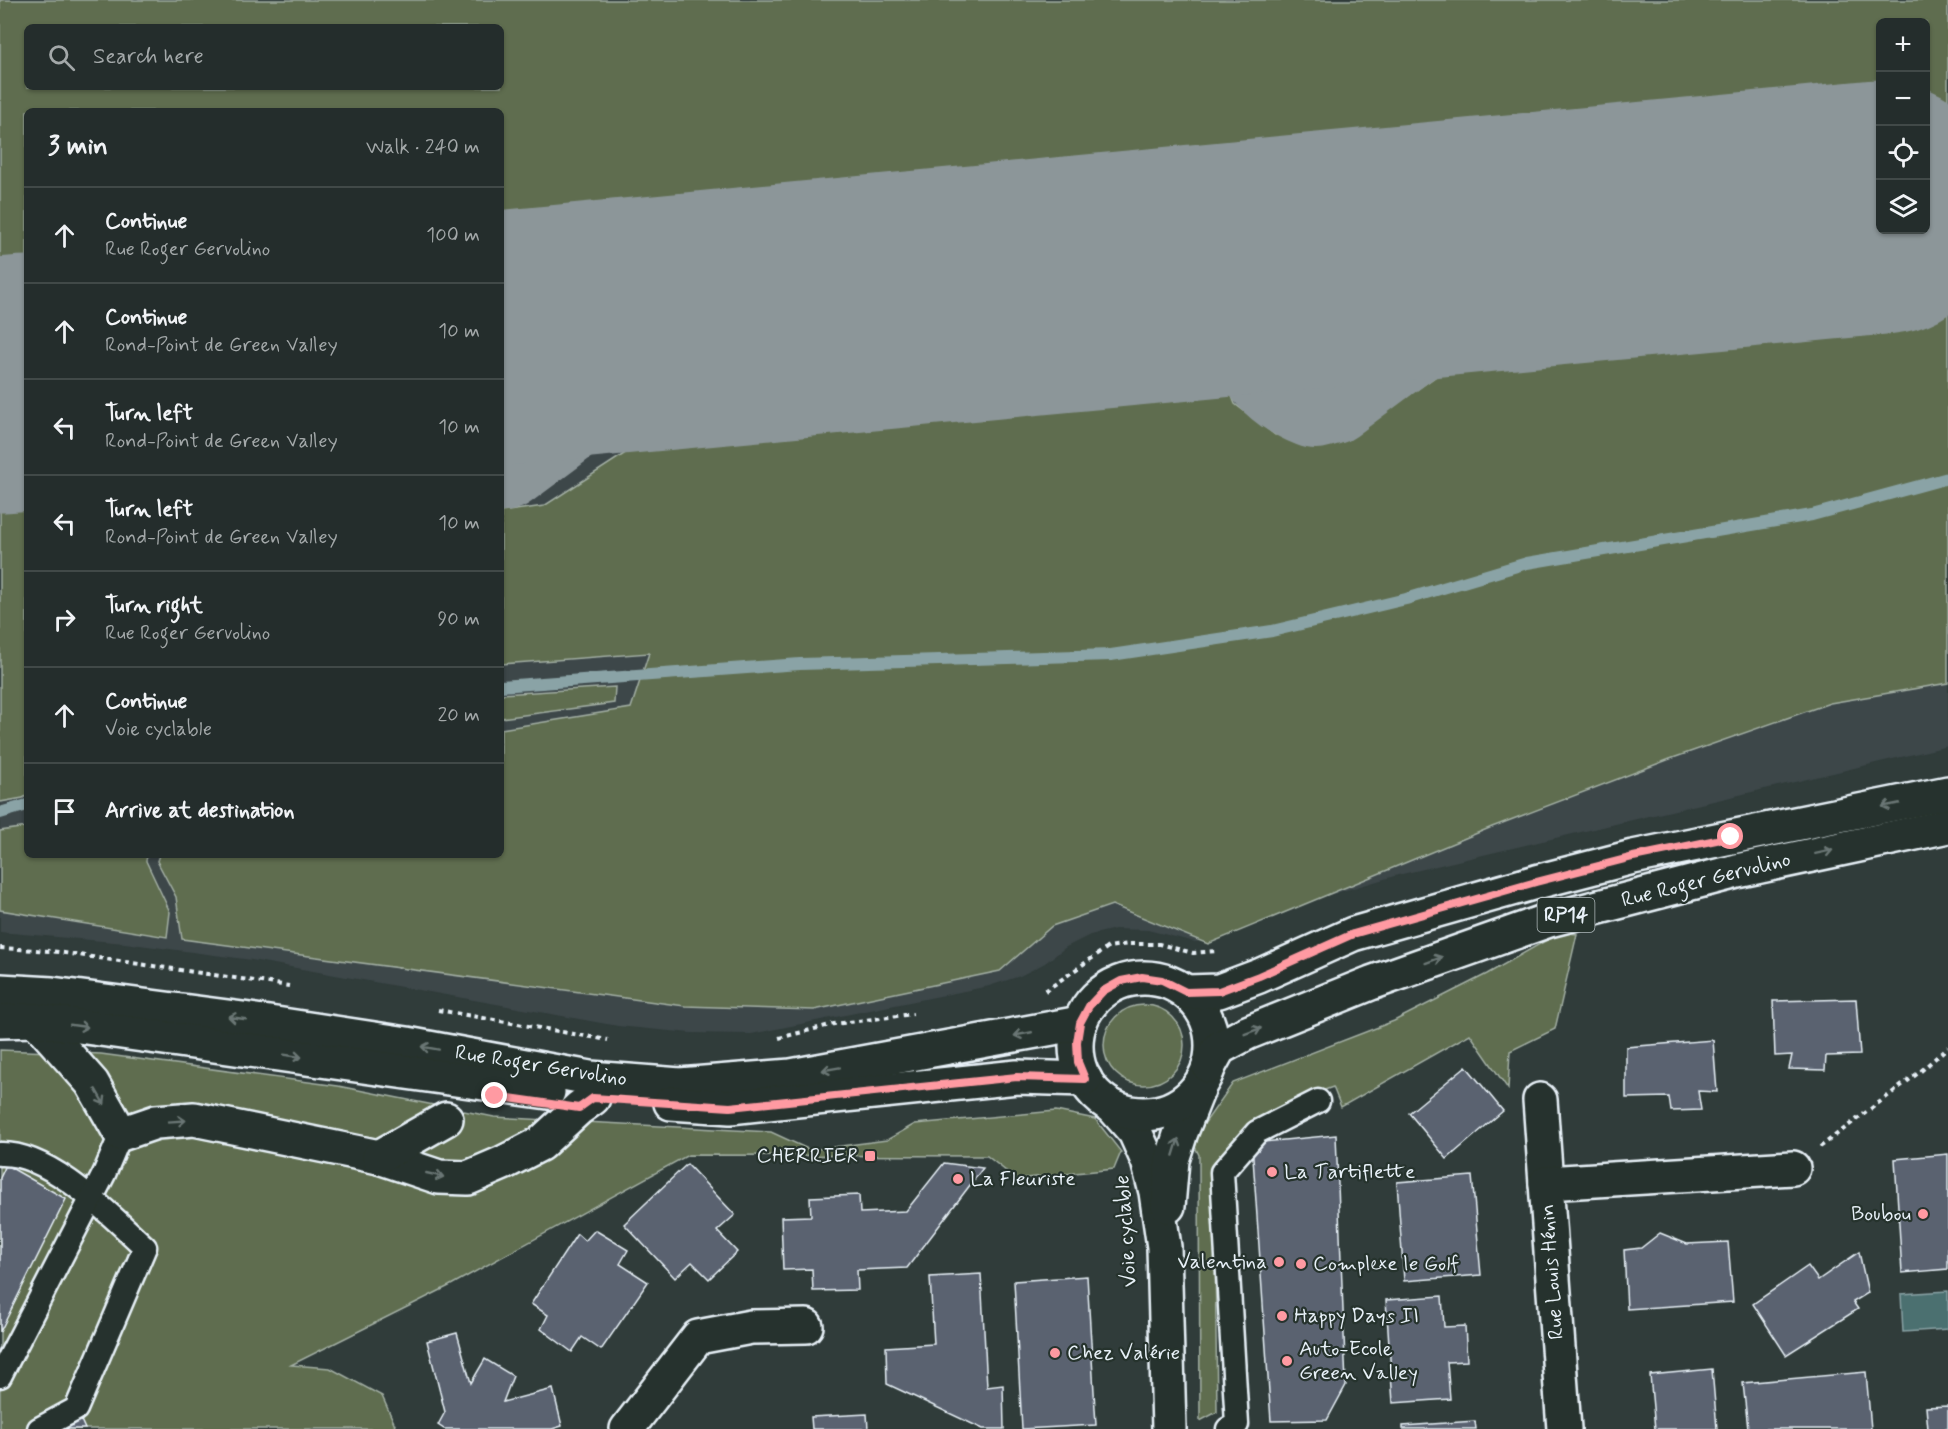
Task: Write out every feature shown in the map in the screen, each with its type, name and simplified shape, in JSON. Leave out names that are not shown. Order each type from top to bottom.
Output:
[{"type":"main road","name":"Rue Roger Gervolino","points":[[1186,992],[1219,991],[1259,976],[1353,934],[1536,882],[1633,857],[1948,793]]},
{"type":"main road","name":"Rue Roger Gervolino","points":[[1204,1076],[1219,1048],[1247,1033],[1371,983],[1549,920],[1737,871],[1948,826]]},
{"type":"main road","points":[[1164,1247],[1172,1160],[1204,1076],[1212,1046],[1210,1025],[1201,1007],[1186,992],[1162,980],[1142,977],[1121,981],[1103,991],[1089,1006],[1080,1023],[1077,1042],[1078,1062],[1085,1079],[1097,1095],[1113,1107],[1134,1132],[1148,1161],[1156,1192],[1164,1247],[1169,1429]]},
{"type":"main road","name":"Rue Roger Gervolino","points":[[0,991],[52,994],[243,1018],[407,1044],[590,1078],[680,1085],[791,1076],[1080,1023]]},
{"type":"main road","name":"Rue Roger Gervolino","points":[[0,1021],[36,1020],[593,1098],[730,1107],[1017,1077],[1085,1079]]},
{"type":"main road","points":[[36,1020],[92,1083],[121,1134],[156,1122],[194,1119],[379,1158],[439,1177],[468,1178],[503,1164],[540,1144],[593,1098]]},
{"type":"main road","points":[[1113,1107],[1130,1113],[1149,1114],[1168,1111],[1185,1101],[1204,1076]]},
{"type":"main road","points":[[1540,1100],[1546,1183]]},
{"type":"main road","points":[[379,1158],[446,1119]]},
{"type":"main road","name":"Rue Louis Hénin","points":[[1564,1429],[1546,1183],[1793,1168]]},
{"type":"main road","points":[[627,1429],[698,1337],[751,1327],[806,1326]]},
{"type":"lane","points":[[1228,1429],[1237,1424],[1222,1172],[1257,1132],[1318,1101]]},
{"type":"lane","points":[[0,1377],[104,1174],[121,1134]]},
{"type":"lane","points":[[0,1154],[11,1153],[48,1167],[91,1198],[145,1247],[76,1409],[39,1429]]},
{"type":"path","points":[[1045,991],[1055,986],[1079,965],[1108,947],[1159,944],[1193,953],[1224,951]]},
{"type":"path","points":[[0,948],[51,951],[296,987]]},
{"type":"path","points":[[437,1010],[611,1041]]},
{"type":"path","points":[[777,1039],[834,1024],[915,1014]]},
{"type":"path","points":[[1793,1168],[1922,1071],[1948,1047]]},
{"type":"shaded area","points":[[0,0],[1948,0],[1948,746],[1398,875],[1298,904],[1221,938],[1195,942],[1148,930],[1115,929],[1090,935],[1020,976],[989,986],[751,1034],[691,1033],[618,1026],[252,960],[125,943],[0,932]]},
{"type":"green space","points":[[0,0],[1948,0],[1948,112],[1930,114],[1930,18],[1876,18],[1876,118],[504,248],[504,108],[24,108],[24,293],[0,295]]},
{"type":"green space","points":[[1948,293],[1948,683],[1830,703],[1670,759],[1492,827],[1208,944],[1112,905],[1052,926],[1000,971],[814,1010],[685,1006],[182,939],[176,897],[157,861],[158,858],[504,858],[504,729],[631,708],[649,653],[504,664],[504,512],[544,506],[681,417],[1219,362],[1235,404],[1275,435],[1358,431],[1498,333]]},
{"type":"green space","points":[[24,483],[24,797],[0,802],[0,486]]},
{"type":"green space","points":[[615,687],[614,703],[504,718],[504,694]]},
{"type":"green space","points":[[24,827],[24,858],[146,858],[170,912],[167,937],[0,910],[0,831]]},
{"type":"green space","points":[[1561,932],[1577,934],[1555,1029],[1510,1051],[1508,1089],[1470,1034],[1341,1107],[1333,1087],[1297,1100],[1214,1174],[1217,1412],[1200,1421],[1199,1155],[1192,1141],[1233,1083],[1394,1021],[1487,974]]},
{"type":"green space","points":[[1144,1005],[1159,1008],[1172,1017],[1181,1030],[1184,1045],[1181,1060],[1172,1073],[1159,1082],[1144,1085],[1129,1082],[1116,1073],[1107,1060],[1104,1045],[1107,1030],[1116,1017],[1129,1008]]},
{"type":"green space","points":[[0,1050],[101,1054],[338,1086],[494,1117],[771,1132],[810,1150],[887,1140],[915,1124],[1056,1111],[1095,1119],[1121,1152],[1114,1169],[1016,1179],[987,1156],[688,1155],[449,1286],[291,1365],[330,1368],[382,1396],[395,1425],[392,1429],[0,1429]]},
{"type":"water","points":[[1948,1291],[1948,1329],[1903,1332],[1901,1294]]},
{"type":"building","points":[[1856,999],[1860,1055],[1826,1056],[1825,1070],[1789,1069],[1792,1055],[1775,1056],[1773,1001]]},
{"type":"building","points":[[1713,1040],[1717,1092],[1698,1091],[1701,1110],[1671,1111],[1669,1097],[1626,1098],[1626,1047]]},
{"type":"building","points":[[1466,1066],[1503,1111],[1447,1159],[1409,1113]]},
{"type":"building","name":"Complexe le Golf","points":[[1336,1135],[1346,1385],[1327,1420],[1271,1421],[1252,1143]]},
{"type":"building","name":"Boubou","points":[[1948,1154],[1948,1269],[1902,1273],[1895,1159]]},
{"type":"building","points":[[944,1163],[983,1168],[907,1268],[857,1270],[858,1290],[813,1291],[812,1269],[783,1270],[781,1217],[811,1216],[810,1197],[859,1195],[860,1213],[906,1211]]},
{"type":"building","points":[[687,1164],[735,1215],[717,1231],[737,1252],[709,1279],[692,1262],[675,1278],[624,1224]]},
{"type":"building","points":[[6,1165],[66,1199],[0,1332],[0,1178]]},
{"type":"building","points":[[1472,1176],[1481,1275],[1404,1281],[1397,1182]]},
{"type":"building","points":[[595,1230],[628,1250],[620,1264],[648,1282],[601,1350],[582,1337],[572,1352],[541,1329],[548,1315],[531,1304],[577,1234],[585,1241]]},
{"type":"building","points":[[1660,1233],[1687,1244],[1728,1242],[1733,1302],[1627,1309],[1624,1250],[1641,1248]]},
{"type":"building","points":[[1859,1252],[1868,1293],[1853,1302],[1858,1309],[1786,1355],[1753,1304],[1808,1266],[1818,1280]]},
{"type":"building","points":[[981,1274],[987,1387],[1003,1385],[1004,1429],[983,1429],[887,1384],[886,1347],[934,1344],[930,1277]]},
{"type":"building","name":"Chez Valérie","points":[[1087,1276],[1096,1425],[1022,1429],[1014,1281]]},
{"type":"building","points":[[1442,1296],[1444,1327],[1465,1326],[1467,1361],[1447,1362],[1450,1399],[1393,1403],[1386,1300]]},
{"type":"building","points":[[457,1333],[471,1383],[485,1359],[513,1376],[503,1402],[553,1389],[562,1426],[552,1429],[444,1429],[438,1425],[445,1412],[427,1341]]},
{"type":"building","points":[[1712,1369],[1717,1429],[1655,1429],[1650,1375]]},
{"type":"building","points":[[1866,1372],[1871,1429],[1748,1429],[1743,1383]]},
{"type":"building","points":[[1948,1406],[1948,1429],[1928,1429],[1926,1407]]},
{"type":"building","points":[[867,1414],[868,1429],[812,1429],[811,1417]]},
{"type":"building","points":[[80,1418],[85,1429],[60,1429]]},
{"type":"building","points":[[1475,1421],[1476,1429],[1403,1429],[1403,1426]]},
{"type":"waterway","points":[[504,686],[800,664],[1111,655],[1272,631],[1406,599],[1527,563],[1812,515],[1948,478]]},
{"type":"waterway","points":[[0,813],[24,806]]},
{"type":"taxiway","points":[[1385,254],[1352,238],[1322,237],[1298,244],[1269,270],[1261,287],[1257,306],[1257,325],[1261,344],[1269,361],[1289,384],[1316,398],[1326,395],[1534,240]]},
{"type":"taxiway","points":[[504,320],[538,334]]},
{"type":"taxiway","points":[[504,459],[690,320]]},
{"type":"runway","points":[[504,338],[1876,207]]},
{"type":"runway","points":[[0,385],[24,383]]},
{"type":"place","name":"CHERRIER","points":[[870,1156]]},
{"type":"place","name":"La Tartiflette","points":[[1272,1172]]},
{"type":"place","name":"La Fleuriste","points":[[958,1179]]},
{"type":"place","name":"Boubou","points":[[1923,1214]]},
{"type":"place","name":"Valentina","points":[[1279,1262]]},
{"type":"place","name":"Complexe le Golf","points":[[1301,1264]]},
{"type":"place","name":"Happy Days II","points":[[1282,1316]]},
{"type":"place","name":"Chez Valérie","points":[[1055,1353]]},
{"type":"place","name":"Auto-Ecole Green Valley","points":[[1287,1361]]},
{"type":"route","points":[[495,1096],[579,1108],[593,1098],[730,1107],[1017,1077],[1085,1079],[1078,1062],[1077,1042],[1080,1023],[1089,1006],[1103,991],[1121,981],[1142,977],[1162,980],[1186,992],[1219,991],[1259,976],[1353,934],[1633,857],[1731,837]]}]
